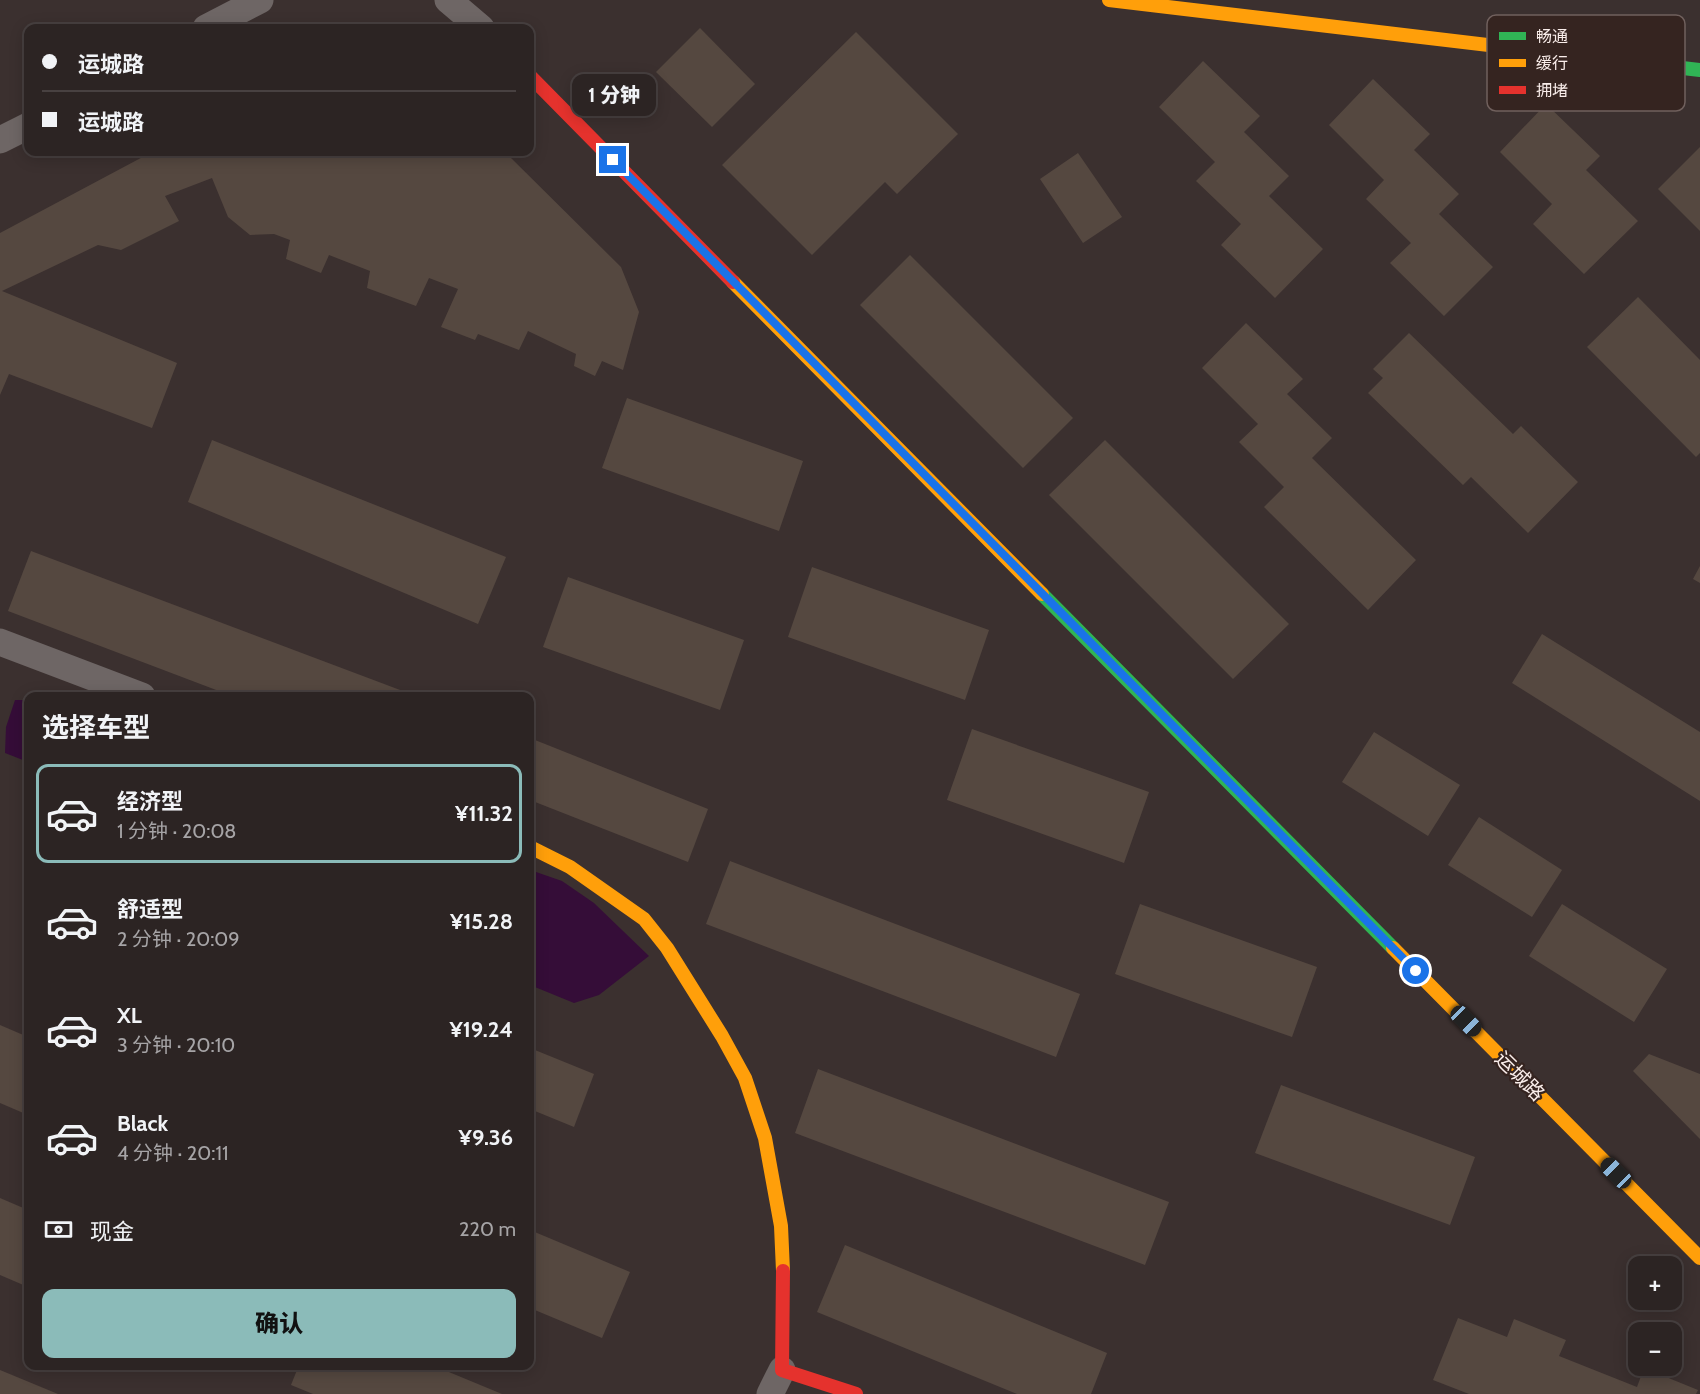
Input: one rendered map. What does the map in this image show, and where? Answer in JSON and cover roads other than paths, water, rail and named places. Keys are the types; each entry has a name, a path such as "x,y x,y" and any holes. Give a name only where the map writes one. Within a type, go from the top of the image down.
{"street":[{"path":"215,24 260,0"},
{"path":"448,0 476,24"},
{"path":"1109,0 1487,45"},
{"path":"1685,68 1700,70"},
{"name":"运城路","path":"534,80 1700,1258"},
{"path":"0,140 24,128"},
{"path":"0,642 131,692"},
{"path":"534,849 570,867 644,919 667,948 710,1016 745,1078 765,1138 781,1226 782,1370 770,1394"},
{"path":"782,1370 856,1394"}]}
